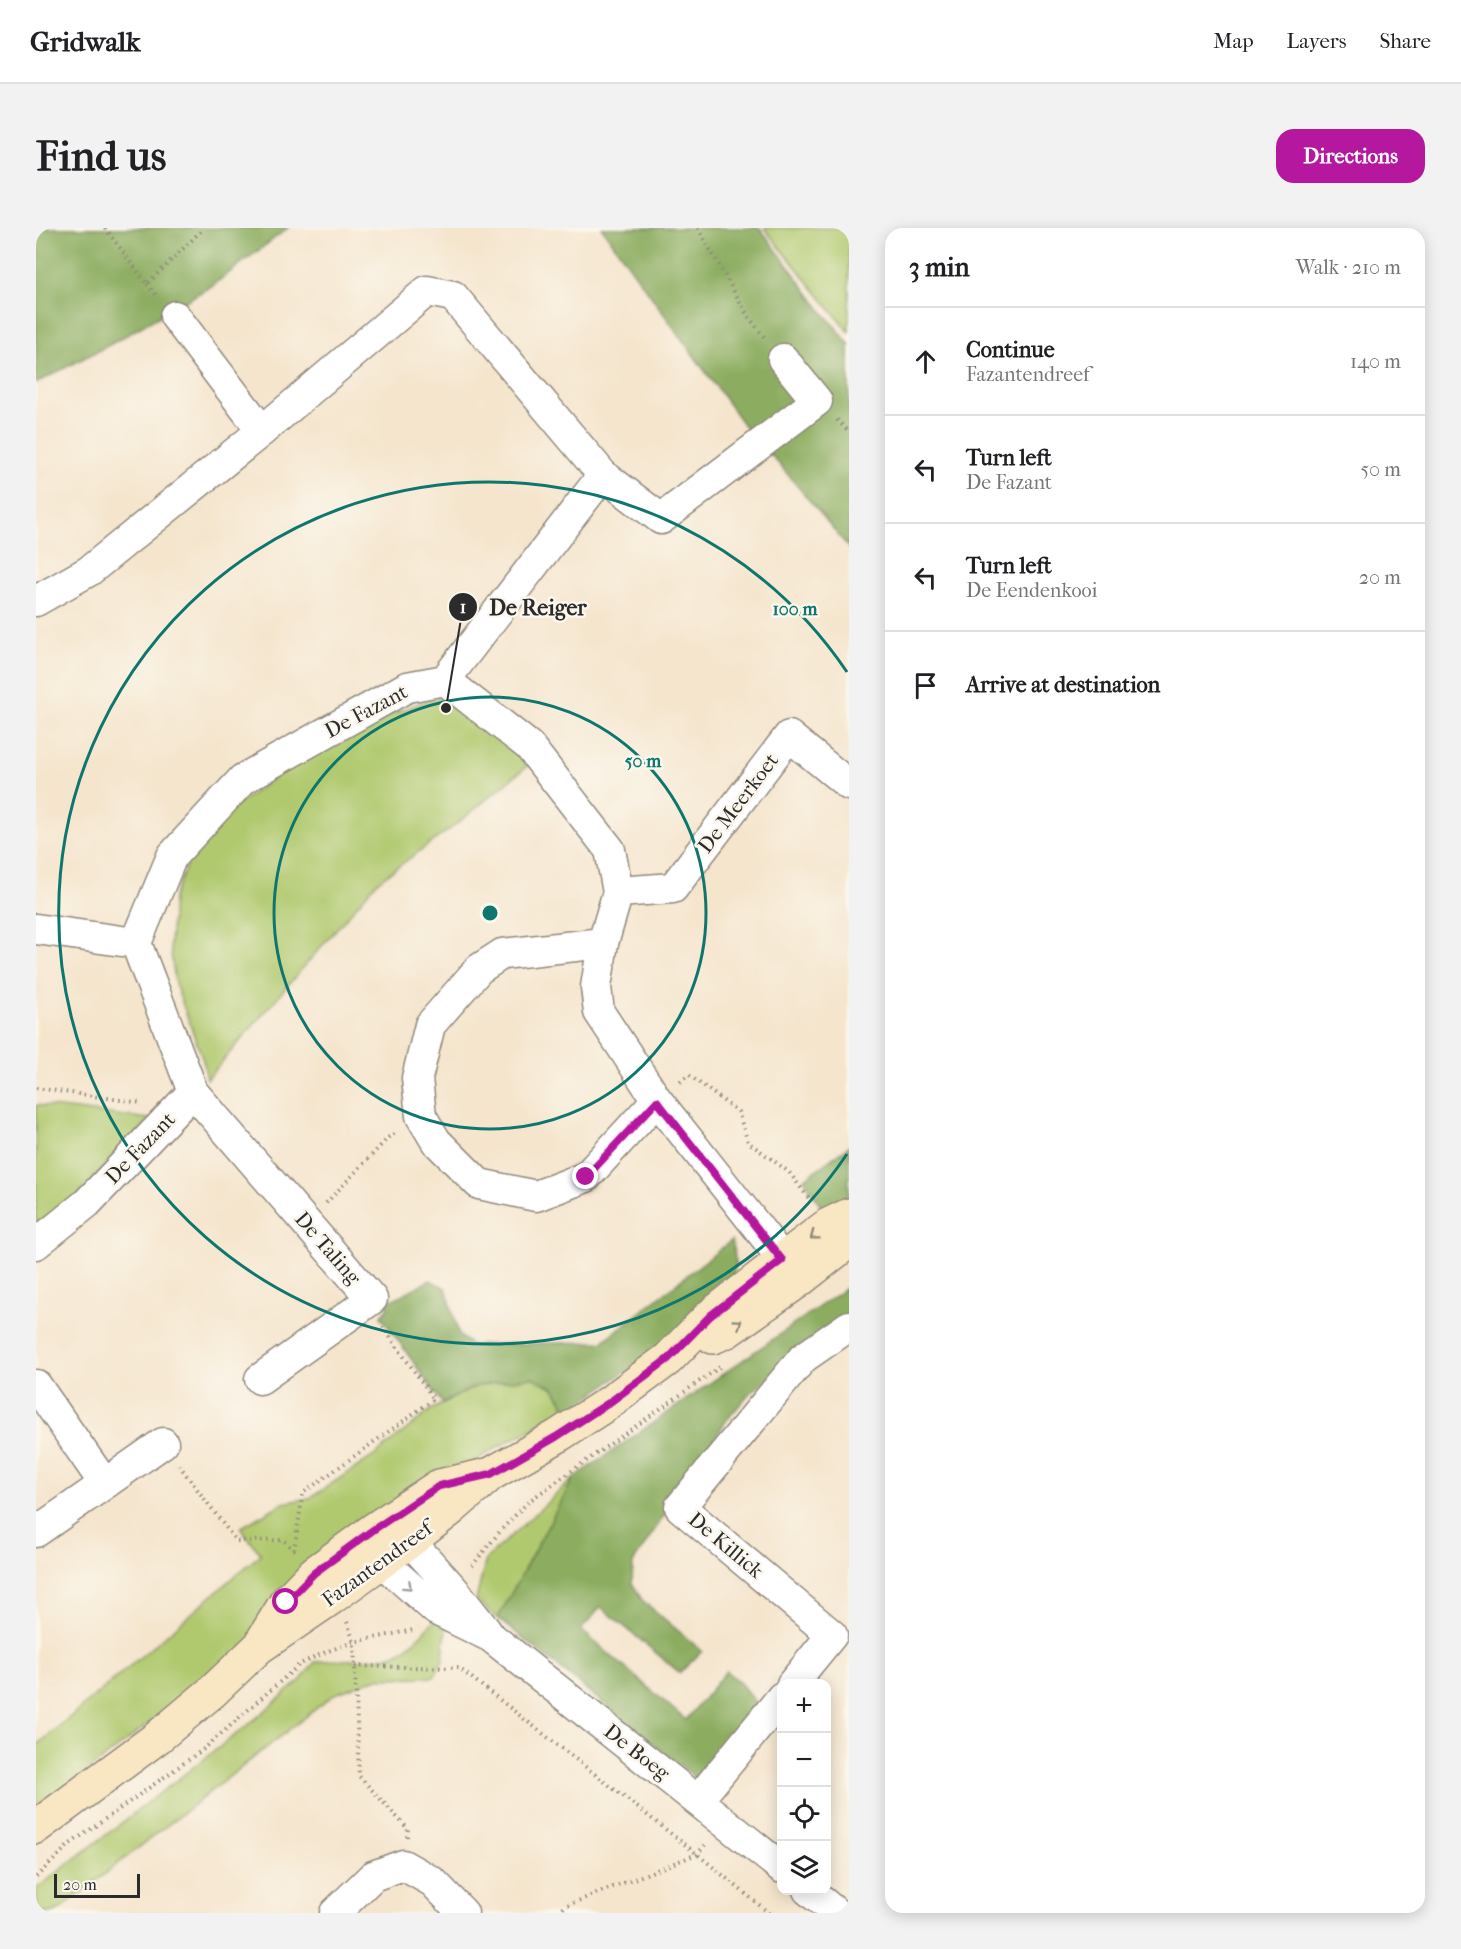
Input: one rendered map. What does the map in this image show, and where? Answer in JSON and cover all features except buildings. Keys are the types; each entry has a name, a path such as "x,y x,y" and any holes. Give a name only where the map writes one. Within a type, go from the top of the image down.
{"street":[{"path":"36,601 89,571 262,431 427,291 453,296 603,475 661,519 817,401 783,359"},
{"path":"175,316 262,431"},
{"path":"603,475 446,680 529,746 610,850 618,892 603,943 596,987 599,1012 657,1101 790,1271"},
{"name":"De Fazant","path":"136,943 172,856 243,778 406,687 446,680"},
{"name":"De Meerkoet","path":"618,892 674,888 789,735 849,785"},
{"path":"36,929 136,943 193,1092"},
{"path":"603,943 502,954 479,969 430,1025 417,1078 421,1116 436,1141 479,1184 536,1196 586,1177 657,1101"},
{"name":"De Fazant","path":"36,1244 87,1203 193,1092"},
{"name":"De Taling","path":"193,1092 372,1299 260,1379"},
{"name":"Fazantendreef","path":"36,1827 158,1737 213,1691 259,1647 410,1541 491,1474 556,1437 610,1402 668,1359 727,1330 790,1271 842,1227"},
{"name":"De Killick","path":"795,1679 831,1635 680,1507 803,1358 849,1326"},
{"path":"36,1385 104,1483"},
{"path":"36,1532 163,1443"},
{"name":"Fazantendreef","path":"259,1647 286,1602 314,1573 439,1486 491,1474"},
{"path":"373,1530 410,1541"},
{"path":"373,1530 381,1561"},
{"name":"De Boeg","path":"410,1541 454,1590 491,1637"},
{"name":"De Boeg","path":"381,1561 436,1610 491,1637 777,1864"},
{"path":"698,1800 777,1703"},
{"path":"335,1913 373,1876 403,1864 433,1882 463,1913"},
{"path":"814,1895 836,1913"}],"path":[{"path":"105,228 147,284 204,228"},
{"path":"698,228 748,316 783,359"},
{"path":"657,1101 689,1075 738,1112 748,1142 789,1172 842,1227"},
{"path":"36,1088 149,1104"},
{"path":"307,1223 389,1137 421,1116"},
{"path":"294,1551 303,1493 434,1399 366,1303"},
{"path":"355,1666 459,1668 769,1913"},
{"path":"559,1913 565,1906 697,1854 724,1821"}],"green space":[{"path":"36,228 288,228 213,285 111,344 36,383"},
{"path":"602,228 760,228 849,344 849,548 774,458 756,442"},
{"path":"764,228 849,228 849,332"},
{"path":"445,696 532,762 453,827 377,882 207,1079 203,1060 175,983 170,946 173,898 190,857 229,811 291,765 370,722"},
{"path":"36,1105 150,1119 36,1238"},
{"path":"849,1146 849,1201 827,1216 804,1179"},
{"path":"732,1240 736,1264 732,1278 685,1331 568,1411 554,1388 532,1377 477,1386 442,1403 381,1316 388,1308 388,1302 430,1280 446,1288 459,1335 471,1345 602,1342"},
{"path":"849,1286 849,1315 747,1396 726,1421 633,1563 632,1583 642,1600 702,1651 680,1673 601,1607 581,1630 686,1720 726,1671 741,1684 755,1702 750,1723 698,1780 498,1618 574,1478"},
{"path":"532,1377 554,1388 568,1411 507,1442 417,1495 228,1662 92,1768 36,1806 36,1746 261,1554 240,1528 283,1503 310,1498 374,1456 432,1409 477,1386"},
{"path":"574,1478 498,1618 476,1600 486,1559"},
{"path":"435,1620 446,1627 443,1661 434,1677 378,1678 335,1694 55,1913 36,1913 36,1889 248,1725 301,1680 315,1662 379,1658 400,1652"}],"place":[{"name":"De Reiger","path":"446,708"}],"route":[{"path":"286,1602 314,1573 439,1486 491,1474 556,1437 610,1402 668,1359 710,1316 782,1260 657,1101 586,1177"}]}
